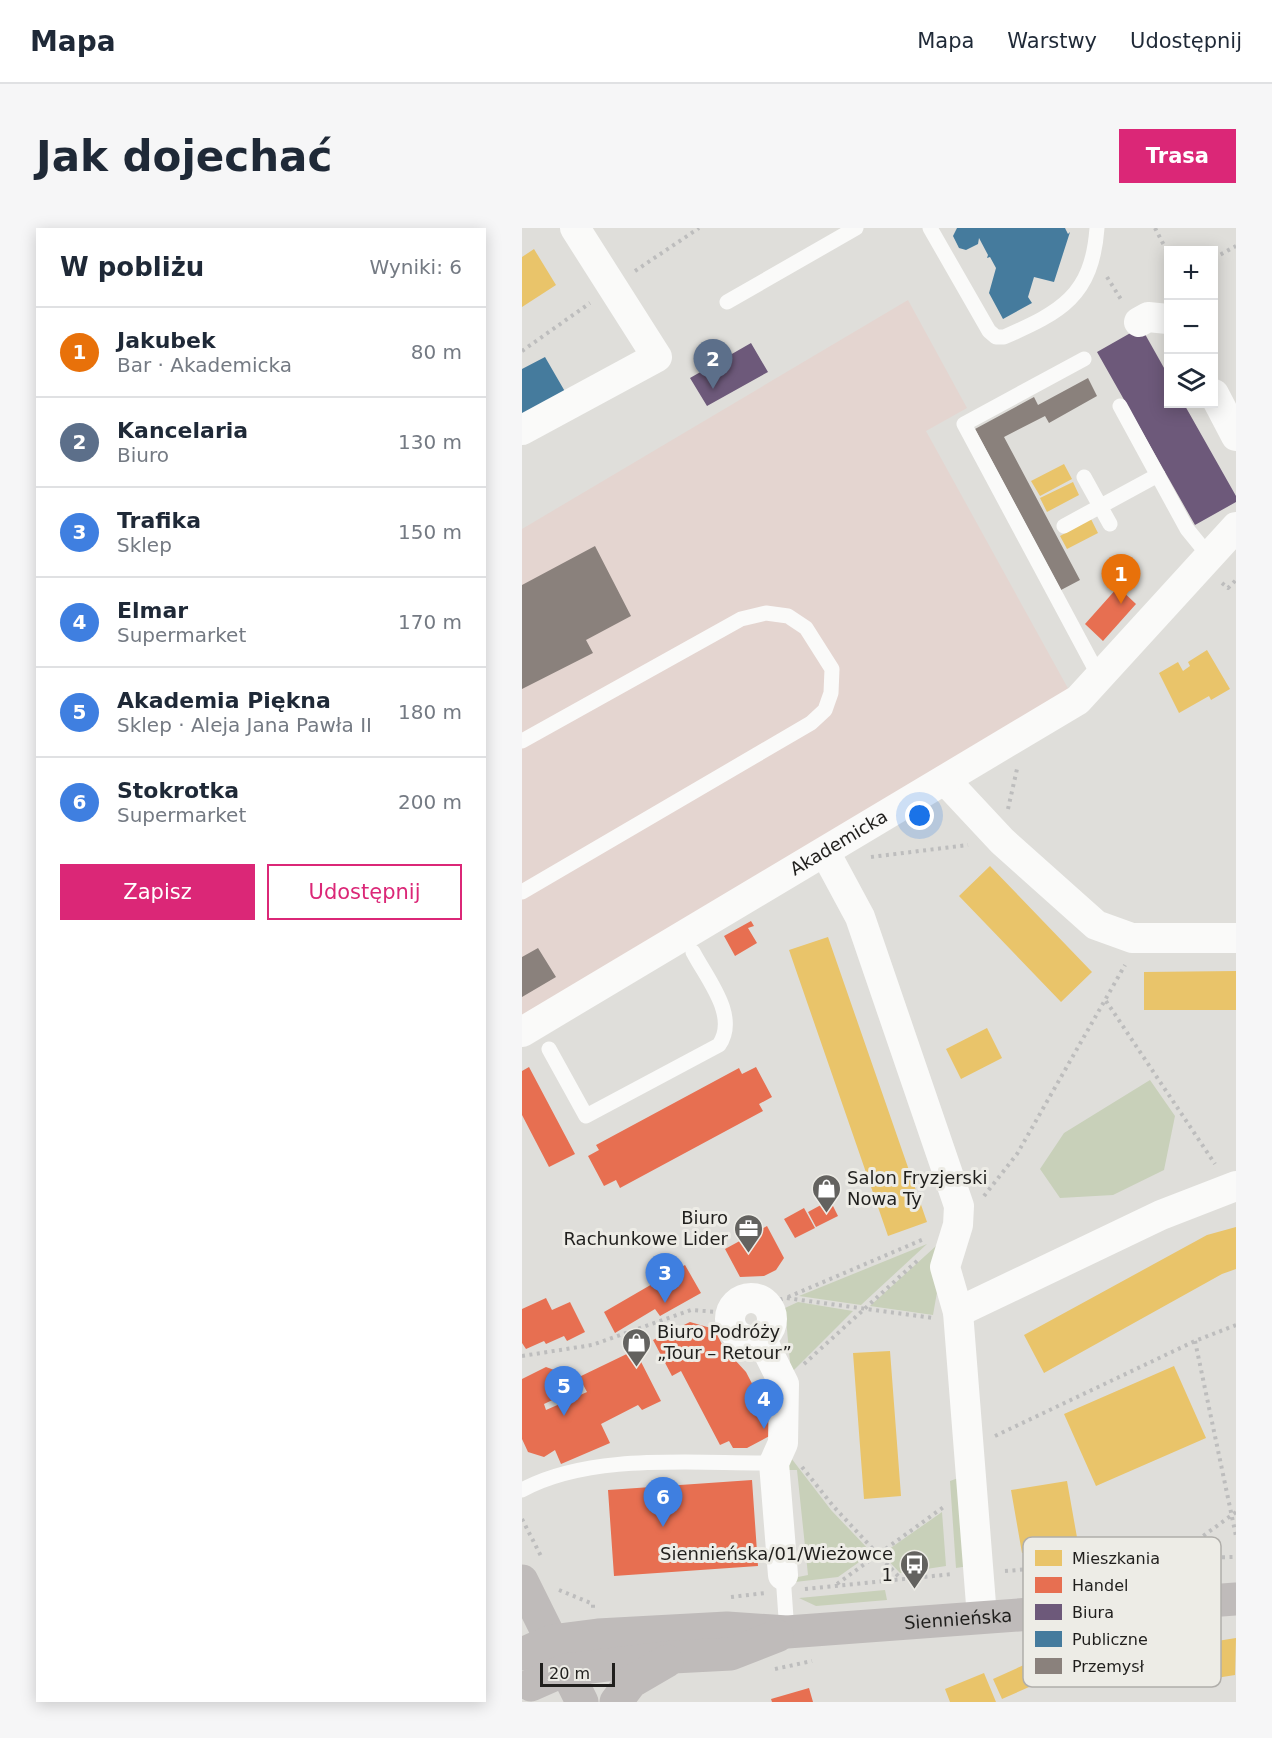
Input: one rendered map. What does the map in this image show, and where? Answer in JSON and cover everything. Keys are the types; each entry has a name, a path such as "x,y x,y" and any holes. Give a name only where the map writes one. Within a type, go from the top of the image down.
{"main road":[{"path":"533,1583 551,1641 582,1702"},
{"name":"Siennieńska","path":"1221,1600 1236,1599"},
{"name":"Siennieńska","path":"522,1654 551,1641 597,1615 787,1632 1023,1614"},
{"name":"Siennieńska","path":"531,1685 565,1670 674,1657 730,1654 787,1632"},
{"path":"616,1702 631,1682 674,1657"}],"street":[{"path":"522,430 657,357 575,228"},
{"path":"1133,316 1164,319"},
{"path":"1218,402 1236,436"},
{"name":"Akademicka","path":"522,1032 828,857 945,780 1068,706 1100,678 1236,527"},
{"path":"945,780 1002,841 1096,925 1132,938 1236,938"},
{"path":"828,857 863,928 959,1206 958,1225 945,1267 958,1312 982,1617"},
{"path":"958,1312 1161,1215 1233,1186"},
{"path":"750,1298 776,1300 771,1326 761,1338 745,1339 738,1335 730,1321 731,1313 742,1300 750,1298"},
{"path":"761,1338 784,1384 779,1453 784,1583"}],"lane":[{"path":"728,302 856,228"},
{"path":"930,228 989,331 996,337 1004,337 1058,311 1077,292 1094,256 1097,228"},
{"path":"1084,359 964,424 1100,678"},
{"path":"1120,406 1187,529 1209,556"},
{"path":"1064,526 1158,475"},
{"path":"1084,477 1110,524"},
{"path":"522,741 741,619 766,613 788,616 806,628 832,669 831,693 825,710 811,723 522,892"},
{"path":"549,1050 586,1116 719,1045 725,1033 727,1019 693,952"},
{"path":"522,1490 569,1470 610,1464 779,1453"},
{"path":"784,1583 787,1632"}],"path":[{"path":"522,351 699,228"},
{"path":"1155,228 1164,246"},
{"path":"1218,256 1236,246"},
{"path":"1094,256 1133,316"},
{"path":"828,857 1002,841 1018,762"},
{"path":"986,1194 1017,1154 1106,1001 1125,963 1132,938"},
{"path":"1106,1001 1233,1186"},
{"path":"776,1300 958,1225"},
{"path":"784,1384 924,1255"},
{"path":"776,1300 864,1308 936,1319 958,1312"},
{"path":"522,1356 592,1345 691,1310 731,1313"},
{"path":"970,1448 1195,1341 1236,1325"},
{"path":"1195,1341 1236,1536"},
{"path":"779,1453 834,1507 900,1578"},
{"path":"835,1585 946,1505"},
{"path":"1201,1537 1236,1512"},
{"path":"522,1519 533,1583 556,1588 597,1615"},
{"path":"723,1598 784,1583 835,1585 1023,1569"}],"shaded area":[{"path":"908,300 967,408 926,431 1070,692 522,1015 522,529"}],"green space":[{"path":"1150,1080 1175,1116 1164,1170 1113,1195 1060,1198 1040,1169 1064,1133"},
{"path":"947,1236 933,1315 870,1306"},
{"path":"927,1244 861,1305 799,1296"},
{"path":"798,1302 853,1311 791,1373 785,1308"},
{"path":"788,1454 831,1510 872,1553 838,1577 795,1582 798,1577 808,1575 797,1470 789,1470"},
{"path":"961,1477 969,1566 956,1568 950,1481"},
{"path":"942,1512 946,1566 900,1573 882,1554"},
{"path":"885,1590 887,1600 816,1606 799,1598"}],"building: Mieszkania":[{"path":"534,249 556,285 522,307 522,257"},
{"path":"1064,464 1072,479 1040,496 1031,481"},
{"path":"1073,482 1079,495 1047,512 1040,498"},
{"path":"1091,519 1098,533 1067,549 1060,536"},
{"path":"1207,650 1230,689 1211,700 1209,696 1179,713 1159,673 1178,662 1183,671 1190,666 1188,662"},
{"path":"990,866 1092,972 1061,1002 959,896"},
{"path":"828,937 927,1222 888,1236 789,950"},
{"path":"1236,971 1236,1010 1144,1010 1144,972"},
{"path":"987,1028 1002,1058 961,1079 946,1049"},
{"path":"1236,1227 1236,1269 1222,1274 1044,1373 1024,1335 1207,1235"},
{"path":"890,1351 901,1496 864,1499 853,1353"},
{"path":"1174,1366 1206,1438 1096,1486 1064,1414"},
{"path":"1067,1481 1077,1537 1023,1537 1022,1553 1011,1490"},
{"path":"1236,1638 1235,1675 1221,1677 1221,1640"},
{"path":"1023,1665 1023,1687 1029,1687 1002,1699 993,1679"},
{"path":"984,1673 996,1702 950,1702 945,1689"}],"building: Handel":[{"path":"1118,587 1136,604 1103,641 1085,624"},
{"path":"751,921 754,926 748,928 757,943 735,956 724,936"},
{"path":"529,1067 575,1154 549,1167 522,1115 522,1071"},
{"path":"756,1067 772,1097 759,1104 763,1111 620,1188 616,1180 604,1186 588,1156 599,1150 596,1145 739,1068 742,1074"},
{"path":"830,1200 838,1216 816,1227 808,1212"},
{"path":"804,1208 815,1228 795,1238 784,1219"},
{"path":"767,1226 784,1258 776,1270 764,1276 740,1277 725,1249"},
{"path":"685,1265 701,1293 660,1316 655,1309 615,1333 604,1312"},
{"path":"546,1298 552,1310 570,1302 585,1332 567,1341 564,1336 526,1349 522,1343 522,1309"},
{"path":"690,1322 714,1329 724,1348 746,1372 777,1432 747,1448 733,1448 729,1441 720,1445 681,1371 672,1376 653,1340"},
{"path":"635,1350 661,1401 642,1410 638,1405 601,1424 610,1443 561,1464 555,1450 544,1457 528,1452 522,1439 522,1379 546,1367 557,1371 565,1394 544,1404 546,1410 587,1392 579,1377"},
{"path":"752,1480 758,1566 614,1576 608,1490"},
{"path":"809,1688 813,1702 772,1702 771,1699"}],"building: Biura":[{"path":"1141,327 1164,368 1164,408 1186,408 1236,496 1236,502 1195,525 1097,352"},
{"path":"751,343 768,372 707,406 690,378"}],"building: Publiczne":[{"path":"957,228 1065,228 1068,234 1070,232 1054,282 1034,277 1028,297 1032,303 1003,319 989,293 996,268 990,257 987,258 988,255 979,238 978,244 966,250 959,248 953,236"},
{"path":"545,357 567,395 522,420 522,369"}],"building: Przemysł":[{"path":"1088,378 1097,396 1049,423 1045,416 1004,437 1080,580 1061,590 975,429 1034,397 1038,405"},
{"path":"595,546 631,616 586,640 593,653 522,689 522,585"},
{"path":"538,948 556,977 522,997 522,957"}],"place":[{"name":"Kancelaria","path":"713,389"},
{"name":"Jakubek","path":"1121,604"},
{"name":"Salon Fryzjerski Nowa Ty","path":"826,1214"},
{"name":"Biuro Rachunkowe Lider","path":"749,1254"},
{"name":"Trafika","path":"665,1303"},
{"name":"Biuro Podróży „Tour – Retour”","path":"636,1368"},
{"name":"Akademia Piękna","path":"564,1416"},
{"name":"Elmar","path":"764,1429"},
{"name":"Stokrotka","path":"663,1527"},
{"name":"Siennieńska/01/Wieżowce 1","path":"914,1590"}]}
